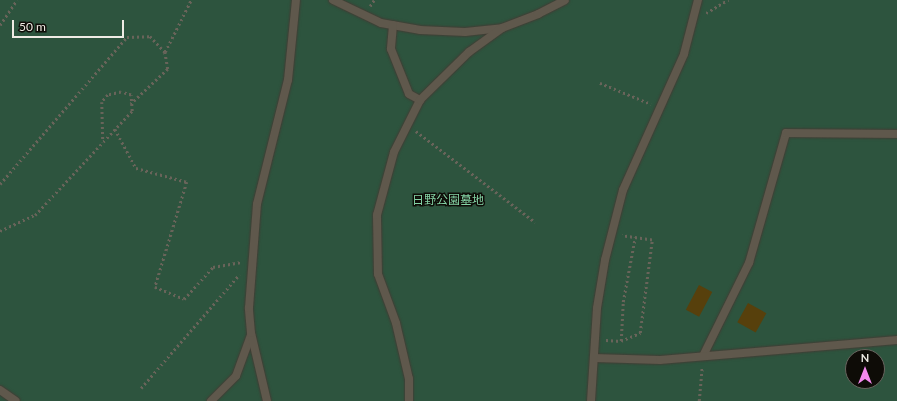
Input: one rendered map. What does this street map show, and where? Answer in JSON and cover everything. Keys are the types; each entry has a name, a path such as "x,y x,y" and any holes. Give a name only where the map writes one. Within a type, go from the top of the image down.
{"lane":[{"path":"267,401 252,333 249,308 257,204 288,80 296,0"},
{"path":"332,0 381,23 420,30 464,32 502,28"},
{"path":"409,401 409,379 396,323 378,274 377,216 394,152 420,100 469,52 502,28 538,14 565,0"},
{"path":"591,401 597,308 612,234 624,190 684,54 698,0"},
{"path":"393,25 391,49 409,94 420,100"},
{"path":"704,354 749,263 786,132 897,134"},
{"path":"211,401 236,376 252,333"},
{"path":"594,358 660,360 704,354 897,340"},
{"path":"0,390 16,401"}],"path":[{"path":"0,26 17,0"},
{"path":"164,52 191,0"},
{"path":"694,20 721,2 728,0"},
{"path":"0,184 127,37 150,36 164,52 168,70 131,104"},
{"path":"600,83 660,108"},
{"path":"0,232 35,216 132,111 131,95 121,92 108,95 102,102 103,142"},
{"path":"408,124 535,222"},
{"path":"115,129 136,168 187,182 155,287 184,299 213,267 253,260"},
{"path":"595,340 621,341 640,333 652,240 612,234"},
{"path":"621,341 623,302 635,237"},
{"path":"141,388 253,260"},
{"path":"699,401 704,354"}],"green space":[{"name":"日野公園墓地","path":"0,0 897,0 897,401 0,401"}],"building":[{"path":"699,285 712,292 699,317 686,310"},
{"path":"748,303 766,313 756,332 737,322"}]}
